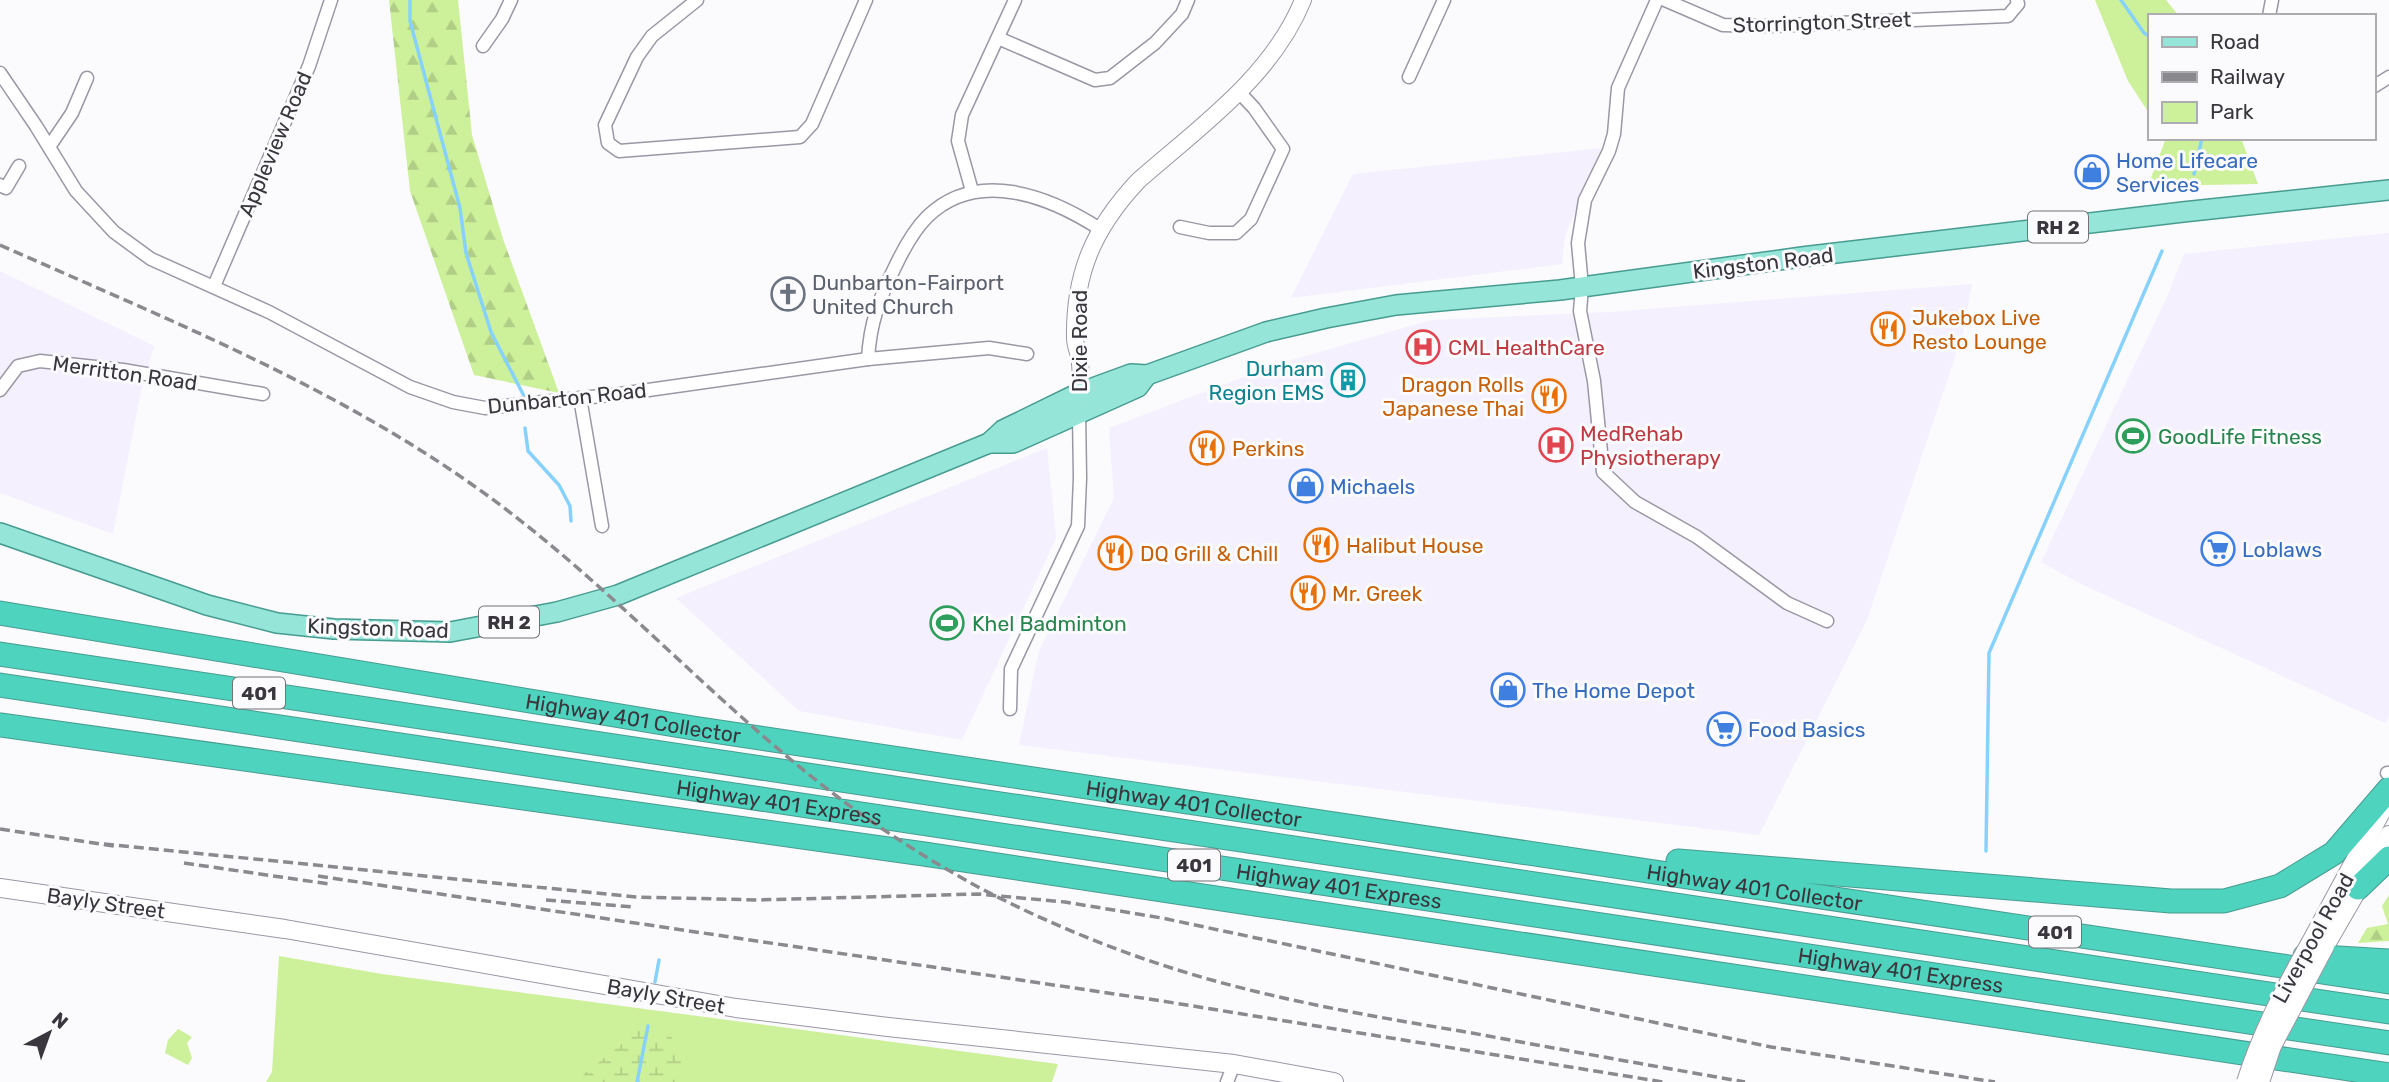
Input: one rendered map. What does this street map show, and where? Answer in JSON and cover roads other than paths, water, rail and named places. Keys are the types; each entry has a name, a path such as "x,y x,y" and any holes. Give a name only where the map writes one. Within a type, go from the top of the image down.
{"highway":[{"name":"Highway 401 Collector","path":"0,613 693,728 2389,982"},
{"name":"Highway 401 Express","path":"0,654 2389,1012"},
{"name":"Highway 401 Express","path":"0,685 2389,1043"},
{"name":"401","path":"0,725 924,855 2389,1075"},
{"path":"1554,855 1693,862 2171,901 2224,901 2280,886 2334,853 2388,778"},
{"path":"2358,888 2389,858"},
{"path":"2250,961 2301,956 2389,961"}],"main road":[{"name":"Kingston Road","path":"0,533 207,605 277,623 334,629 450,632 544,615 618,595 989,443 1003,430 1079,403 1131,374 1147,375 1266,332 1326,317 1396,305 1582,287 1815,255 2389,190"},
{"name":"Liverpool Road","path":"2260,1082 2272,1046 2318,944 2389,797"},
{"name":"Liverpool Road","path":"2246,1082 2263,1033 2318,944 2358,888 2389,835"},
{"name":"Bayly Street","path":"0,888 285,929 736,1008 901,1029 1234,1064 1334,1082"}],"street":[{"name":"Appleview Road","path":"214,286 309,66 331,0"},
{"path":"483,46 502,19 511,0"},
{"path":"696,0 652,36 637,57 605,125 608,143 619,151 800,137 812,124 866,0"},
{"path":"972,191 958,141 962,115 1015,0"},
{"path":"998,38 1096,80 1110,78 1169,29 1182,14 1188,0"},
{"name":"Dixie Road","path":"1010,709 1011,669 1078,526 1081,365 1075,340 1080,277 1100,229 1124,196 1239,92 1272,57 1303,0"},
{"path":"1409,77 1444,0"},
{"path":"1657,0 1618,88 1614,134 1609,151 1585,200 1578,243 1582,287 1580,311 1594,381 1603,472 1636,502 1698,537 1787,603 1827,621"},
{"name":"Storrington Street","path":"1665,0 1723,26 2008,16 2018,4 2017,0"},
{"name":"Dunbarton Road","path":"0,73 76,191 114,232 151,259 318,336 410,387 453,402 485,408 580,398 868,359 989,348 1027,354"},
{"path":"49,147 72,113 87,78"},
{"path":"1180,227 1209,233 1236,233 1251,219 1283,149 1239,92"},
{"path":"0,185 6,188 19,166"},
{"path":"868,359 875,308 910,239 927,217 947,203 972,191 1011,191 1037,198 1083,218 1100,229"},
{"name":"Merritton Road","path":"0,390 18,366 40,360 123,370 263,394"},
{"path":"580,398 602,526"},
{"path":"1227,1082 1234,1064"}],"waterway":[{"path":"410,0 410,21 460,208 466,253 491,332 524,396"},
{"path":"2121,0 2148,35"},
{"path":"2194,174 2202,140"},
{"path":"1986,851 1989,653 2162,251"},
{"path":"525,428 528,451 559,485 570,506 571,521"},
{"path":"655,982 659,960"},
{"path":"637,1082 648,1026"}],"railway":[{"path":"0,245 249,357 310,387 428,455 527,525 766,739 827,789 912,848 1013,905 1116,949 1186,973 1258,992 1364,1014 1745,1082"},
{"path":"0,829 114,846"},
{"path":"104,844 636,897 757,900 978,894 1065,902 1162,918 1771,1047 1995,1082"},
{"path":"184,863 329,884"},
{"path":"318,876 1162,1001 1663,1082"},
{"path":"546,900 633,907"}],"place":[{"name":"Home Lifecare Services","path":"2092,172"},
{"name":"Dunbarton-Fairport United Church","path":"788,294"},
{"name":"Jukebox Live Resto Lounge","path":"1888,329"},
{"name":"CML HealthCare","path":"1423,347"},
{"name":"Durham Region EMS","path":"1348,380"},
{"name":"Dragon Rolls Japanese Thai","path":"1549,396"},
{"name":"GoodLife Fitness","path":"2133,436"},
{"name":"MedRehab Physiotherapy","path":"1556,445"},
{"name":"Perkins","path":"1207,448"},
{"name":"Michaels","path":"1306,486"},
{"name":"Halibut House","path":"1321,545"},
{"name":"Loblaws","path":"2218,549"},
{"name":"DQ Grill & Chill","path":"1115,553"},
{"name":"Mr. Greek","path":"1308,593"},
{"name":"Khel Badminton","path":"947,623"},
{"name":"The Home Depot","path":"1508,690"},
{"name":"Food Basics","path":"1724,729"}]}
